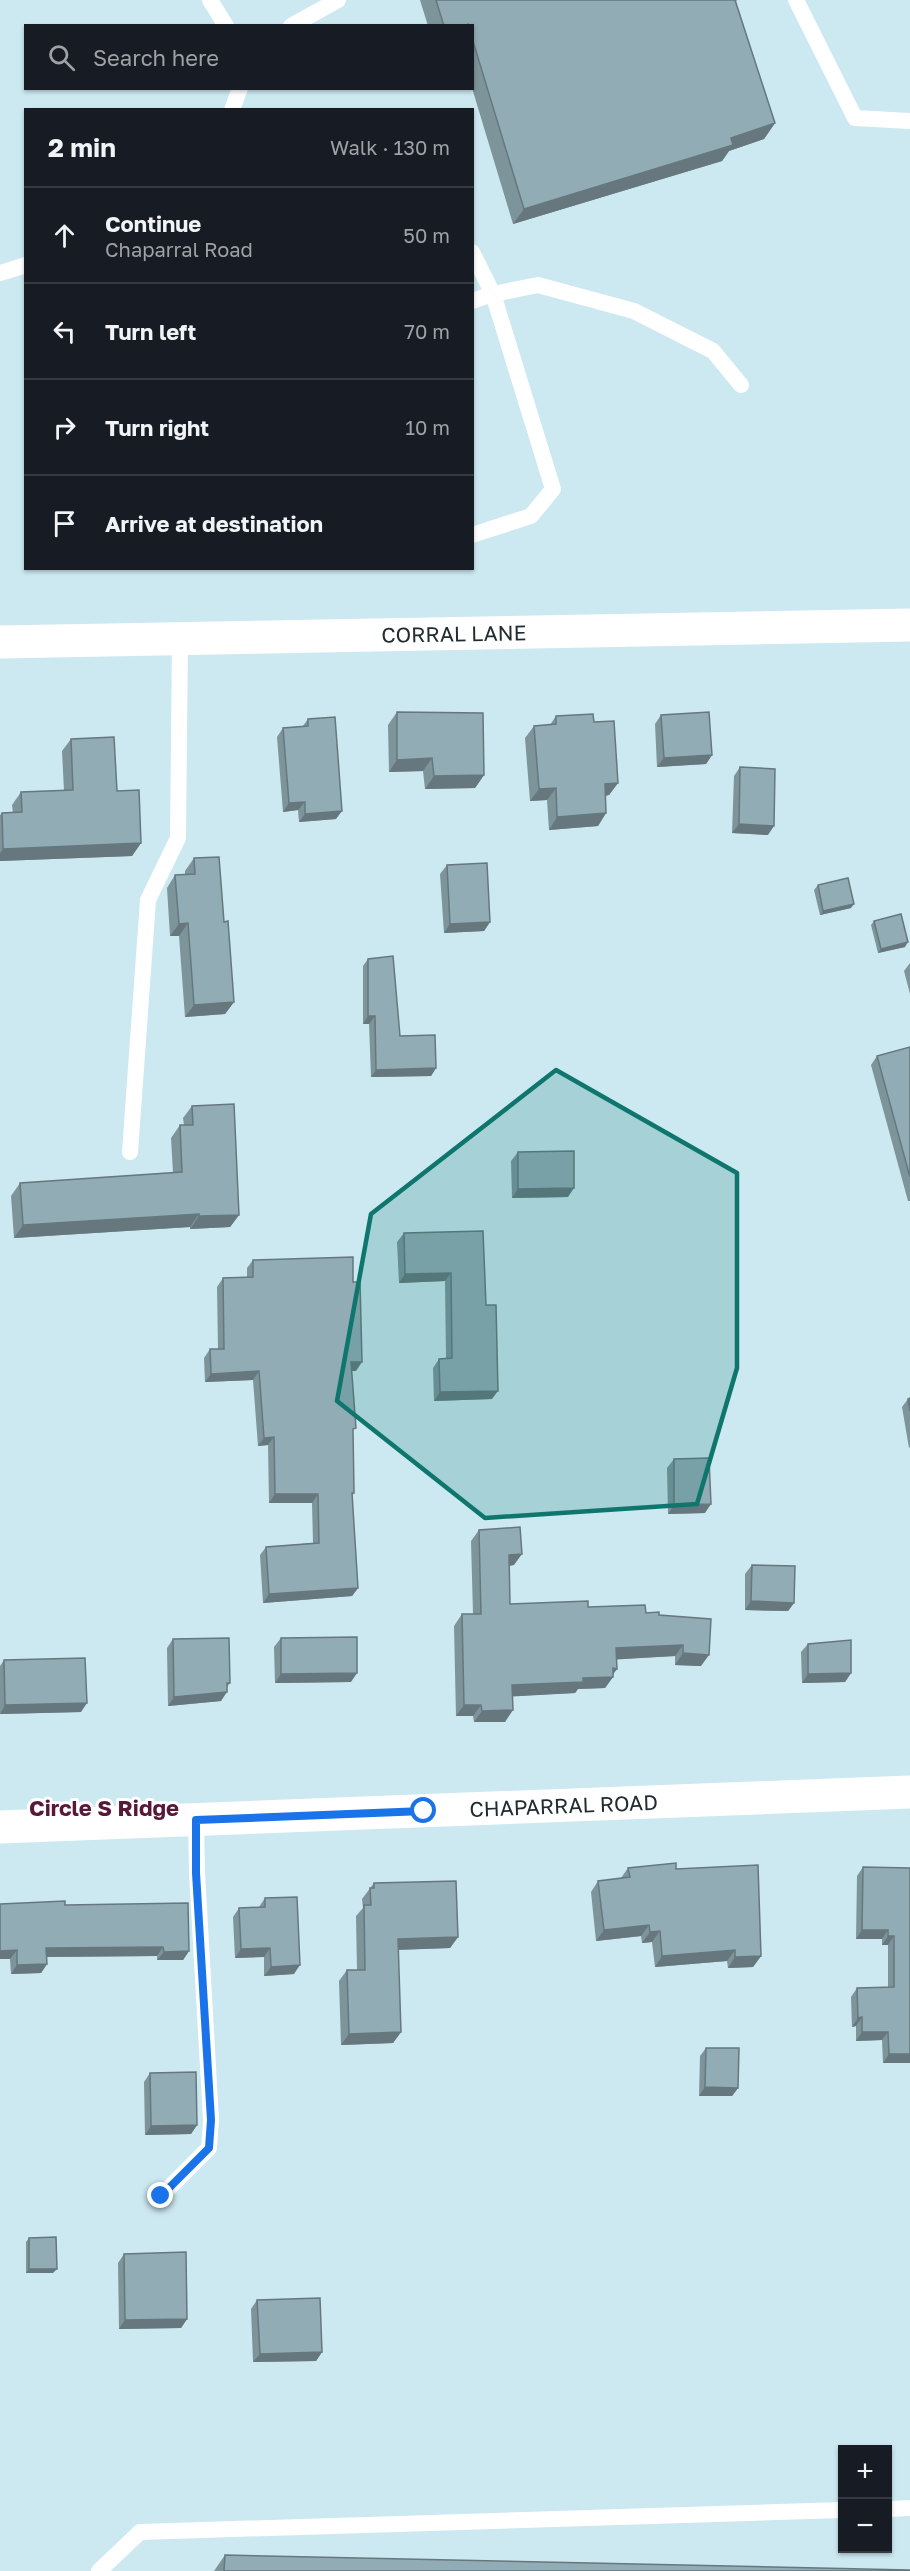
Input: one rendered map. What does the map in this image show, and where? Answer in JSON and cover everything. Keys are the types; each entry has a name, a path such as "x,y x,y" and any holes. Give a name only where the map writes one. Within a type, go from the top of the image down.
{"street":[{"name":"CORRAL LANE","path":"0,642 910,625"},
{"name":"CHAPARRAL ROAD","path":"0,1827 910,1792"}],"lane":[{"path":"210,0 225,24"},
{"path":"295,24 338,0"},
{"path":"796,0 855,118 910,121"},
{"path":"233,108 239,90"},
{"path":"474,256 493,294 553,489 531,516 474,534"},
{"path":"0,273 24,266"},
{"path":"474,300 538,285 634,311 713,351 741,385"},
{"path":"130,1152 148,900 178,838 180,639"},
{"path":"161,2196 209,2148 210,2139 211,2120 196,1873 196,1820"},
{"path":"892,2509 910,2508"},
{"path":"99,2571 140,2532 838,2510"}],"highlighted area":[{"path":"556,1070 737,1173 737,1368 697,1504 485,1518 337,1401 371,1214"}],"building":[{"path":"436,0 735,0 775,123 731,138 733,145 524,209 474,45 474,24 443,24"},
{"path":"397,712 483,713 484,775 434,776 432,758 397,760"},
{"path":"709,712 712,755 664,758 661,715"},
{"path":"593,714 594,722 614,721 618,783 605,784 606,813 557,817 556,788 539,789 534,726 556,724 556,716"},
{"path":"335,717 342,811 305,814 305,802 289,803 283,728 308,726 308,719"},
{"path":"114,737 117,791 139,790 141,843 3,849 2,813 22,812 21,792 73,790 71,739"},
{"path":"740,767 775,769 774,826 739,824"},
{"path":"219,857 224,922 228,921 234,1002 194,1005 188,923 179,924 175,875 195,874 194,858"},
{"path":"487,863 490,922 450,924 447,865"},
{"path":"848,878 854,904 823,911 818,885"},
{"path":"901,914 908,942 881,949 874,921"},
{"path":"393,956 400,1036 435,1035 436,1068 376,1070 375,1016 368,1016 368,959"},
{"path":"910,1047 910,1177 877,1056"},
{"path":"234,1104 239,1215 199,1216 199,1214 23,1225 20,1183 182,1172 180,1125 193,1125 192,1106"},
{"path":"574,1151 574,1188 518,1189 518,1152"},
{"path":"483,1231 486,1305 496,1305 498,1391 440,1392 439,1359 452,1358 451,1273 405,1274 404,1233"},
{"path":"353,1257 353,1282 360,1282 362,1362 351,1362 356,1428 353,1429 354,1493 352,1493 358,1588 269,1594 266,1547 319,1543 318,1494 275,1494 274,1437 264,1438 259,1371 211,1374 210,1349 224,1349 223,1278 253,1277 253,1260"},
{"path":"709,1458 711,1504 674,1505 674,1459"},
{"path":"520,1527 522,1554 509,1555 510,1604 588,1601 588,1607 645,1605 646,1613 659,1612 659,1615 711,1619 709,1655 683,1653 683,1645 616,1648 617,1669 613,1668 613,1677 583,1678 583,1682 512,1685 513,1710 482,1711 481,1705 464,1705 462,1614 481,1614 479,1530"},
{"path":"752,1565 795,1566 794,1603 751,1601"},
{"path":"357,1637 357,1673 281,1674 281,1638"},
{"path":"229,1638 230,1683 227,1683 227,1692 174,1697 173,1639"},
{"path":"851,1640 851,1673 808,1674 808,1644"},
{"path":"85,1658 87,1703 5,1705 4,1660"},
{"path":"676,1863 676,1869 758,1865 761,1956 735,1957 735,1950 662,1956 660,1931 650,1932 649,1925 604,1930 598,1881 630,1877 628,1868"},
{"path":"863,1867 910,1868 910,2054 889,2054 888,2032 862,2032 862,2017 858,2018 857,1988 894,1987 894,1936 888,1936 888,1930 862,1930"},
{"path":"456,1881 458,1937 398,1939 401,2032 349,2034 347,1970 365,1970 364,1905 371,1905 370,1888 374,1888 374,1883"},
{"path":"297,1897 300,1965 271,1967 270,1948 241,1949 239,1908 265,1907 265,1898"},
{"path":"65,1901 65,1905 188,1903 189,1951 164,1952 163,1947 46,1948 47,1964 17,1965 17,1950 0,1951 0,1904"},
{"path":"706,2048 739,2048 738,2088 705,2087"},
{"path":"196,2072 197,2125 151,2126 150,2073"},
{"path":"56,2237 57,2269 29,2269 29,2238"},
{"path":"186,2252 187,2319 125,2320 124,2254"},
{"path":"320,2298 322,2352 260,2354 257,2300"},
{"path":"225,2555 910,2570 910,2571 224,2571"}],"district":[{"name":"Circle S Ridge","path":"104,1807"}],"route":[{"path":"161,2196 209,2148 211,2120 196,1873 196,1820 424,1811"}]}
